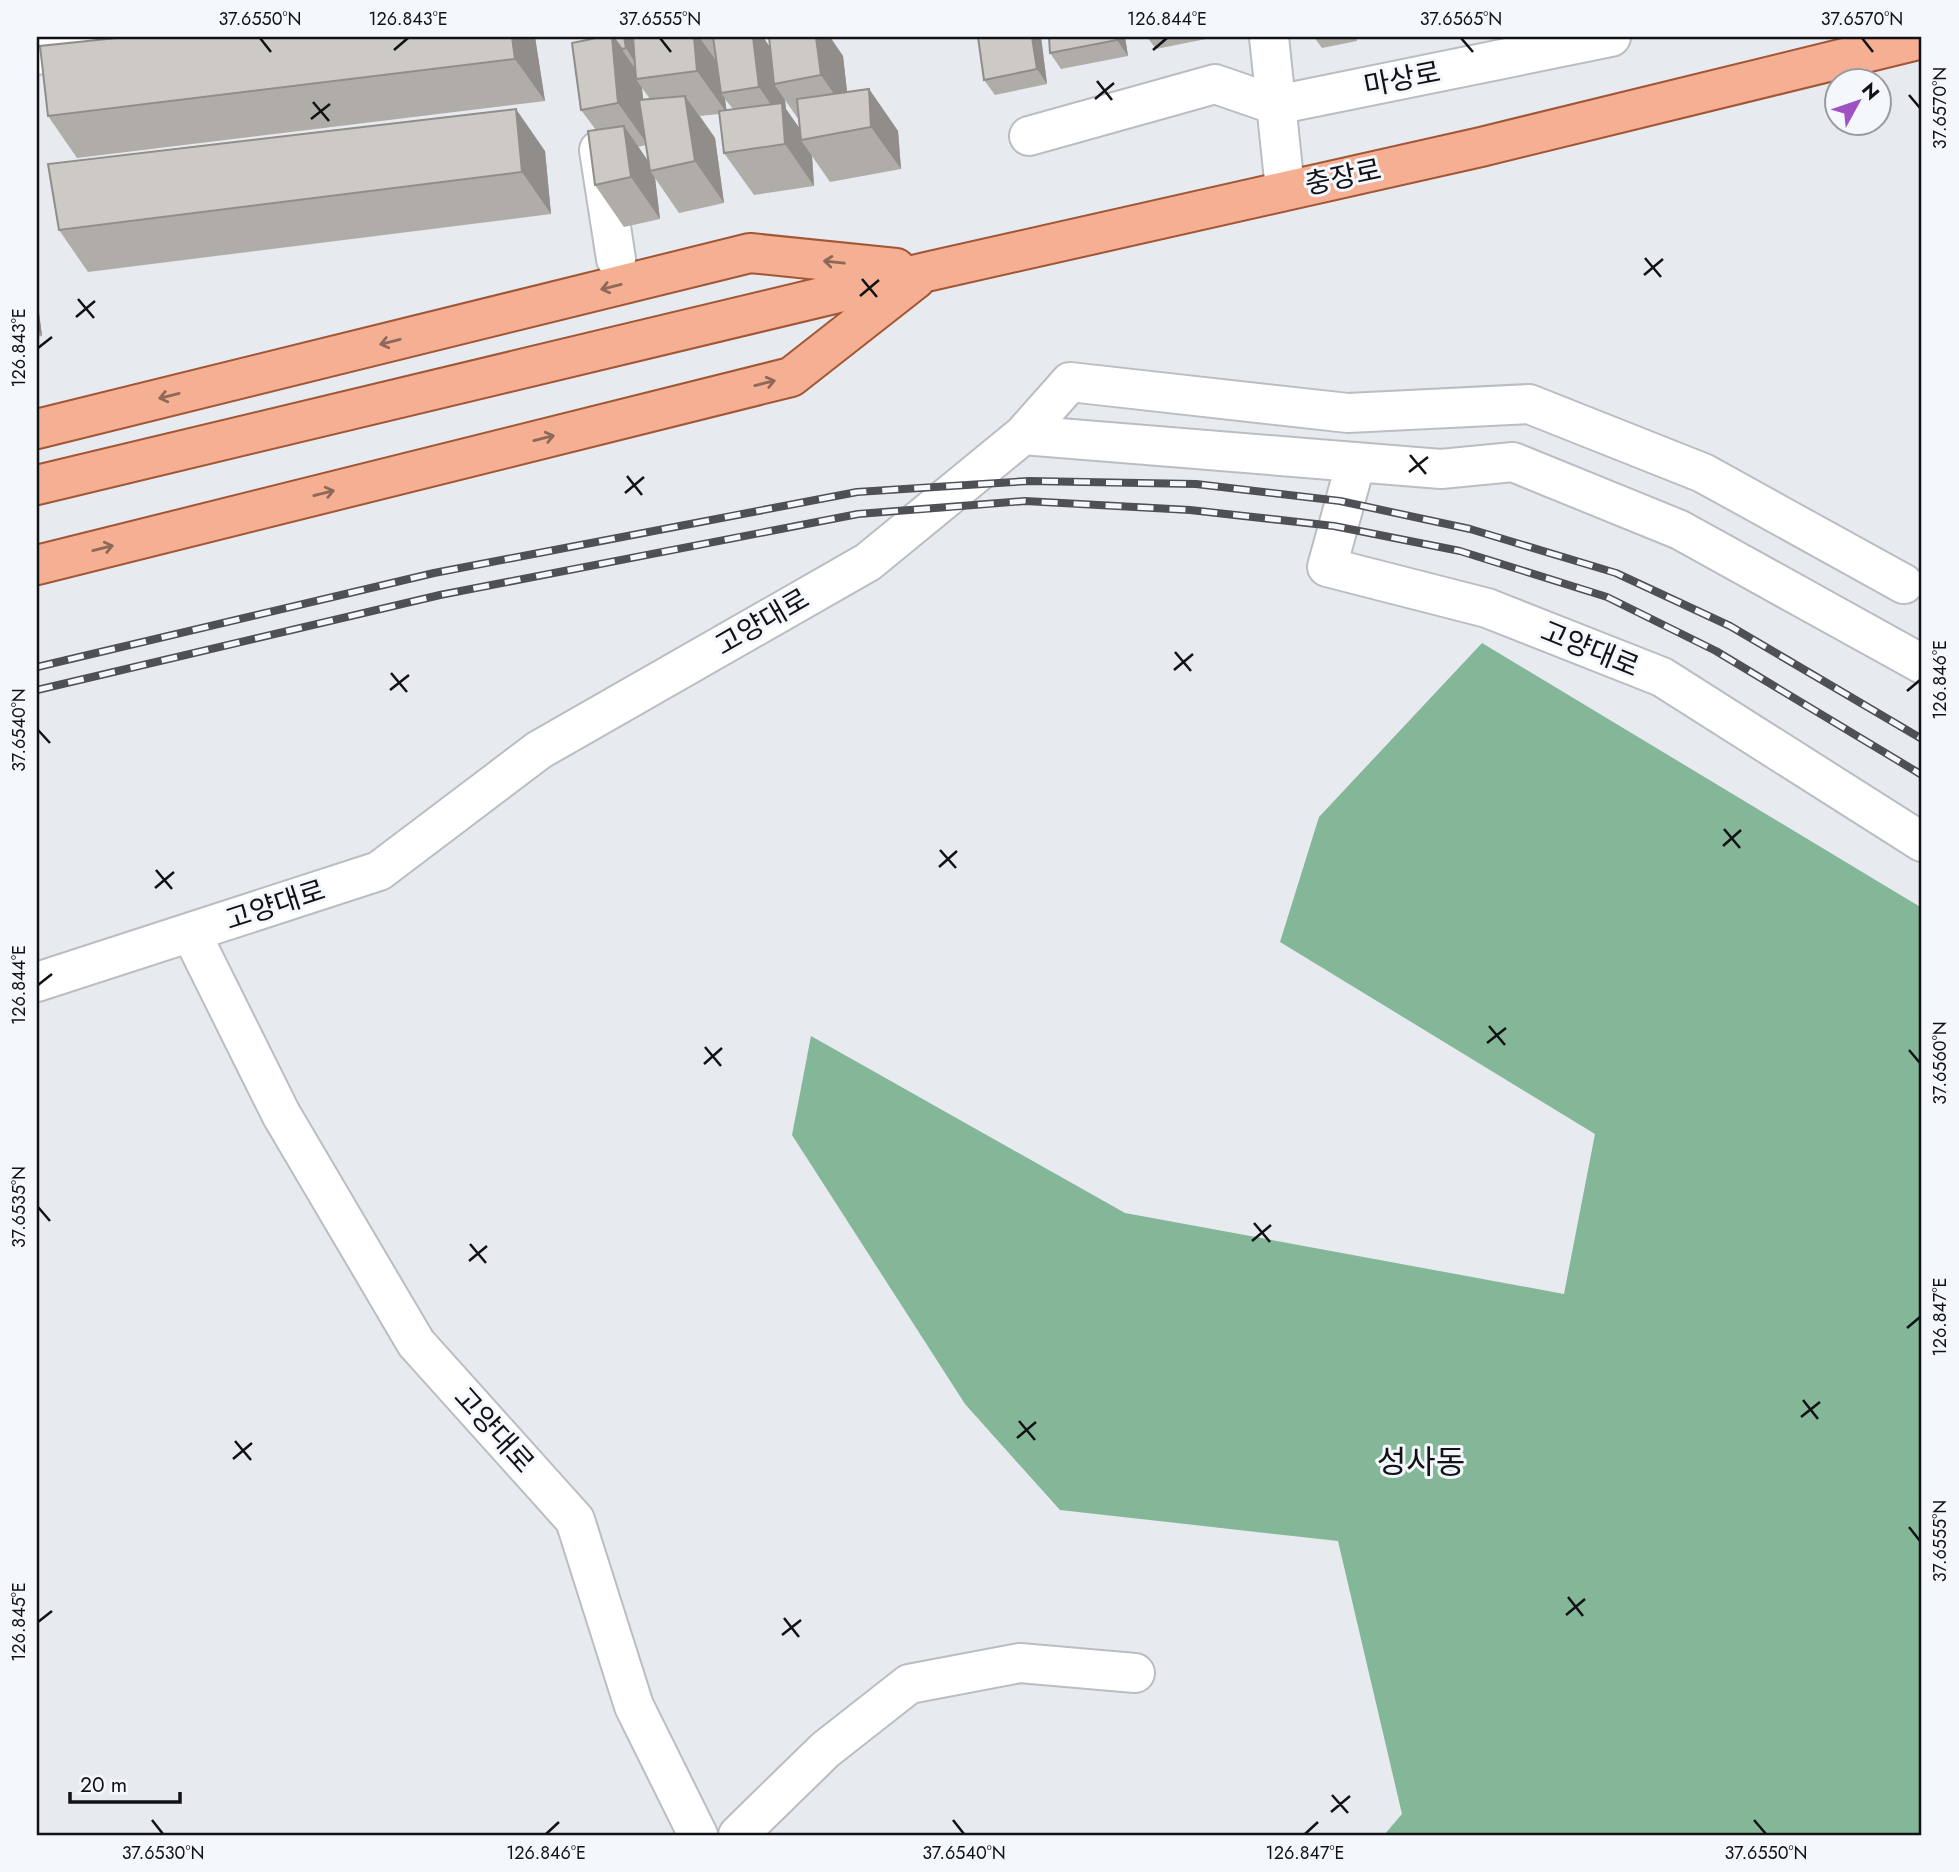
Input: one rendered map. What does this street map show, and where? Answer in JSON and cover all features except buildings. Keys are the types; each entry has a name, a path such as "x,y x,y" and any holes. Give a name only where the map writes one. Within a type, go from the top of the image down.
{"main road":[{"name":"충장로","path":"37,485 926,272 1481,146 1922,39"},
{"path":"37,429 750,253 926,272"},
{"path":"37,565 791,377 926,272"}],"street":[{"path":"37,55 186,37"},
{"path":"1269,37 1285,189"},
{"name":"마상로","path":"1276,105 1611,37"},
{"path":"1029,136 1215,84 1276,105"},
{"path":"594,115 616,259"},
{"name":"고양대로","path":"37,982 379,871 539,750 868,562 1023,435 1070,382 1348,413 1529,404 1703,473 1913,579"},
{"path":"1023,435 1441,469 1513,463 1680,530 1922,664"},
{"name":"고양대로","path":"1356,462 1328,568 1487,608 1662,677 1922,842"},
{"path":"1856,626 1913,579"},
{"name":"고양대로","path":"191,933 281,1114 416,1343 575,1520 634,1706 698,1835"},
{"path":"737,1835 825,1750 909,1684 1020,1663 1135,1673"}],"green space":[{"path":"1482,643 1922,908 1922,1835 1384,1835 1402,1814 1338,1541 1060,1510 965,1404 792,1135 811,1036 1125,1213 1564,1294 1595,1134 1280,942 1319,817"}],"railway":[{"path":"37,667 434,573 857,492 1029,481 1196,484 1340,501 1470,529 1616,573 1730,626 1922,739"},
{"path":"37,690 440,595 858,514 1025,501 1190,510 1334,526 1460,551 1607,597 1716,651 1922,775"}],"district":[{"name":"성사동","path":"1421,1462"}]}
